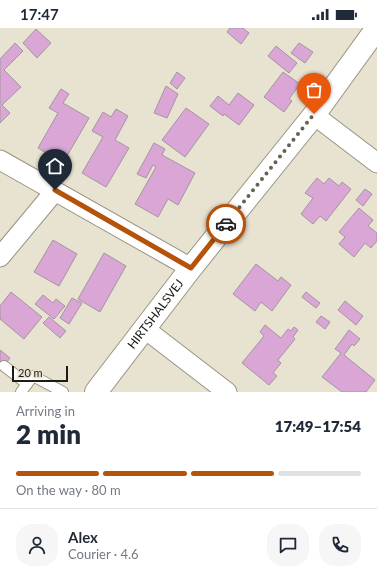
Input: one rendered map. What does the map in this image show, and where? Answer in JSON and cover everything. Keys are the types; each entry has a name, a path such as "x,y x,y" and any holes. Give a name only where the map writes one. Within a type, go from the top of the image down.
{"street":[{"name":"HIRTSHALSVEJ","path":"96,392 191,268 314,114 377,28"},
{"path":"314,114 377,163"},
{"path":"0,160 191,268"},
{"path":"0,257 55,190"},
{"path":"145,329 220,390"}],"lane":[{"path":"4,366 24,388 34,376 63,392"}],"building":[{"path":"230,28 243,28 249,33 241,44 227,32"},
{"path":"36,29 51,43 37,58 23,43"},
{"path":"15,43 23,51 4,70 21,87 2,105 10,113 0,123 0,59"},
{"path":"299,43 313,52 305,63 291,53"},
{"path":"276,46 297,63 289,73 268,56"},
{"path":"177,72 185,78 177,89 170,83"},
{"path":"283,72 300,84 289,99 292,101 284,112 264,97"},
{"path":"166,86 178,94 167,118 154,113"},
{"path":"61,89 69,94 63,103 89,118 63,163 38,148 58,113 49,108"},
{"path":"238,93 254,105 239,125 224,114 223,116 210,106 218,96 229,105"},
{"path":"186,108 209,124 185,157 162,140"},
{"path":"116,109 128,116 115,140 129,148 106,187 82,173 103,137 92,131 103,112 111,117"},
{"path":"154,143 165,149 162,155 195,173 178,205 168,199 158,217 135,204 156,167 153,165 146,178 137,174"},
{"path":"317,178 324,184 329,178 339,186 342,182 351,189 326,221 320,216 313,224 301,214 313,198 305,193"},
{"path":"365,189 372,194 363,206 356,200"},
{"path":"359,208 373,220 368,226 377,233 377,241 371,248 365,243 354,257 339,244 345,237 339,232"},
{"path":"53,240 77,254 59,286 34,272"},
{"path":"104,253 126,266 100,312 78,299"},
{"path":"256,264 278,281 281,277 291,285 272,311 261,302 255,311 233,294"},
{"path":"11,292 42,317 24,339 0,319 0,306"},
{"path":"306,292 320,303 316,308 302,297"},
{"path":"43,295 53,303 56,299 65,306 54,319 35,304"},
{"path":"72,298 82,303 69,324 60,318"},
{"path":"345,301 363,316 356,325 338,310"},
{"path":"321,316 330,322 325,329 316,322"},
{"path":"49,317 66,331 60,338 43,323"},
{"path":"265,325 281,338 288,329 291,331 294,327 298,330 293,337 295,339 278,360 281,363 273,373 277,376 269,385 242,363 264,336 260,332"},
{"path":"349,330 360,339 354,346 352,344 344,355 375,380 366,392 342,392 322,377 341,353 335,349"},
{"path":"0,350 10,358 0,371"}],"way so far":[{"path":"226,224 314,114"}],"route":[{"path":"55,190 191,268 226,224"}]}
